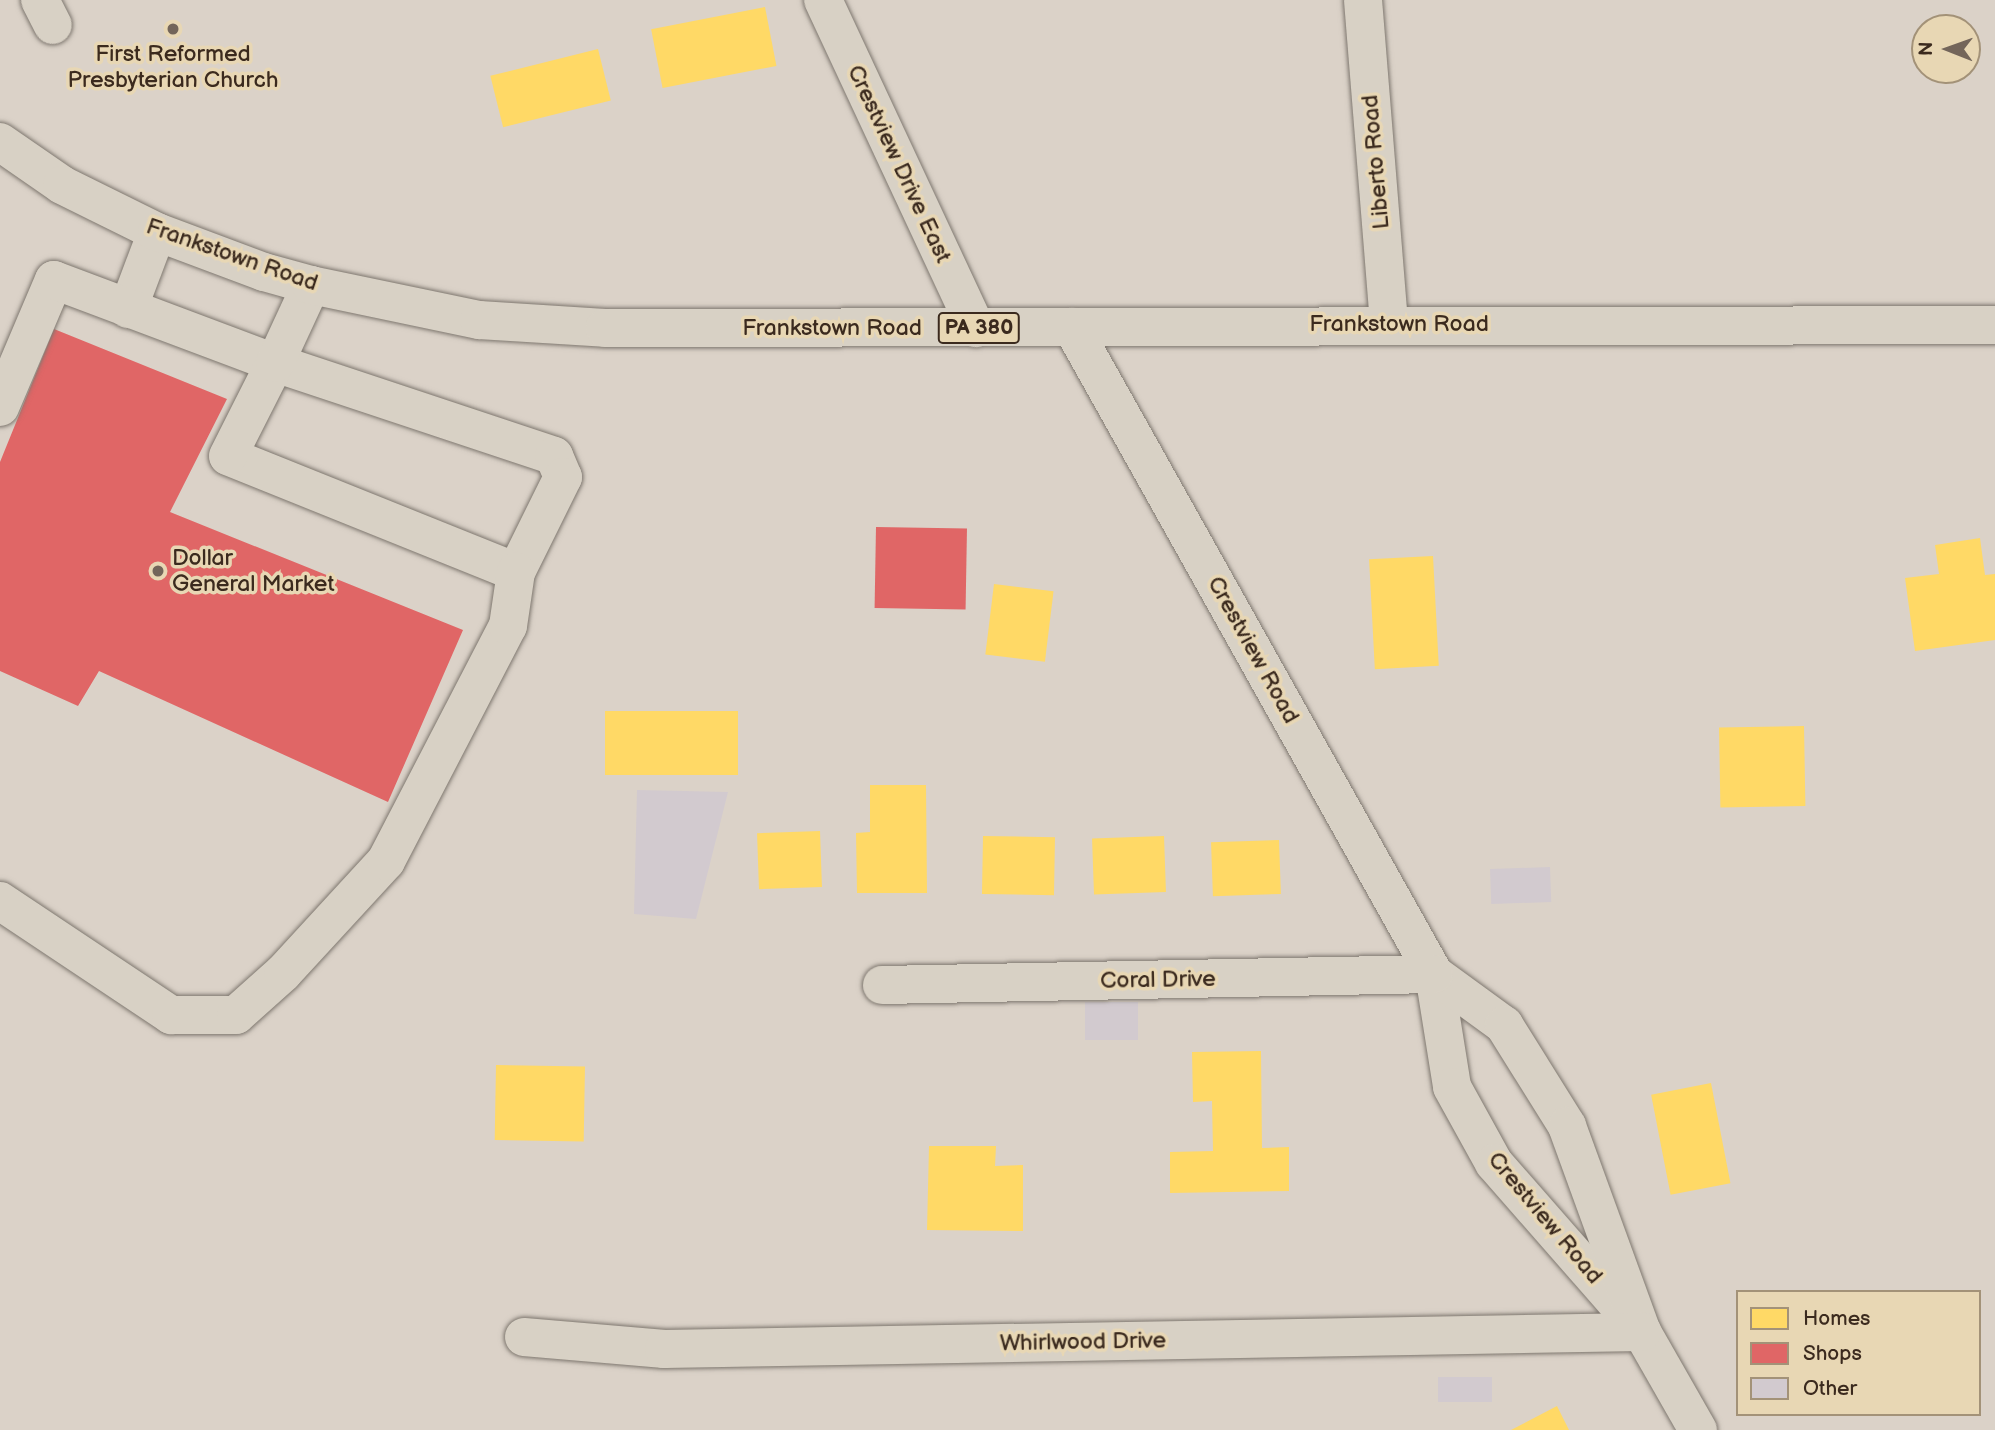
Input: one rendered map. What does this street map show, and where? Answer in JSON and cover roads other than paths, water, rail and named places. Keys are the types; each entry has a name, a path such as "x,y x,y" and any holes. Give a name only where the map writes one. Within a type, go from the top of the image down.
{"street":[{"name":"Crestview Drive East","path":"823,0 976,328"},
{"name":"Liberto Road","path":"1363,0 1389,324"},
{"name":"Frankstown Road","path":"0,142 62,185 157,232 264,272 311,285 479,320 605,328 1389,324 1995,325"},
{"path":"128,309 157,232"},
{"path":"0,407 54,280 275,363 554,456 563,477 516,572 508,626 386,861 283,973 236,1015 171,1014 0,901"},
{"path":"311,285 228,456 516,572"},
{"name":"Crestview Road","path":"1072,327 1434,974 1452,1087 1494,1163 1642,1332"},
{"name":"Crestview Road","path":"1434,974 1504,1025 1567,1126 1642,1332 1698,1430"},
{"name":"Coral Drive","path":"882,985 1434,974"},
{"name":"Whirlwood Drive","path":"524,1336 664,1349 1642,1332"}],"place":[{"name":"First Reformed Presbyterian Church","path":"173,29"},
{"name":"Dollar General Market","path":"158,571"}]}
